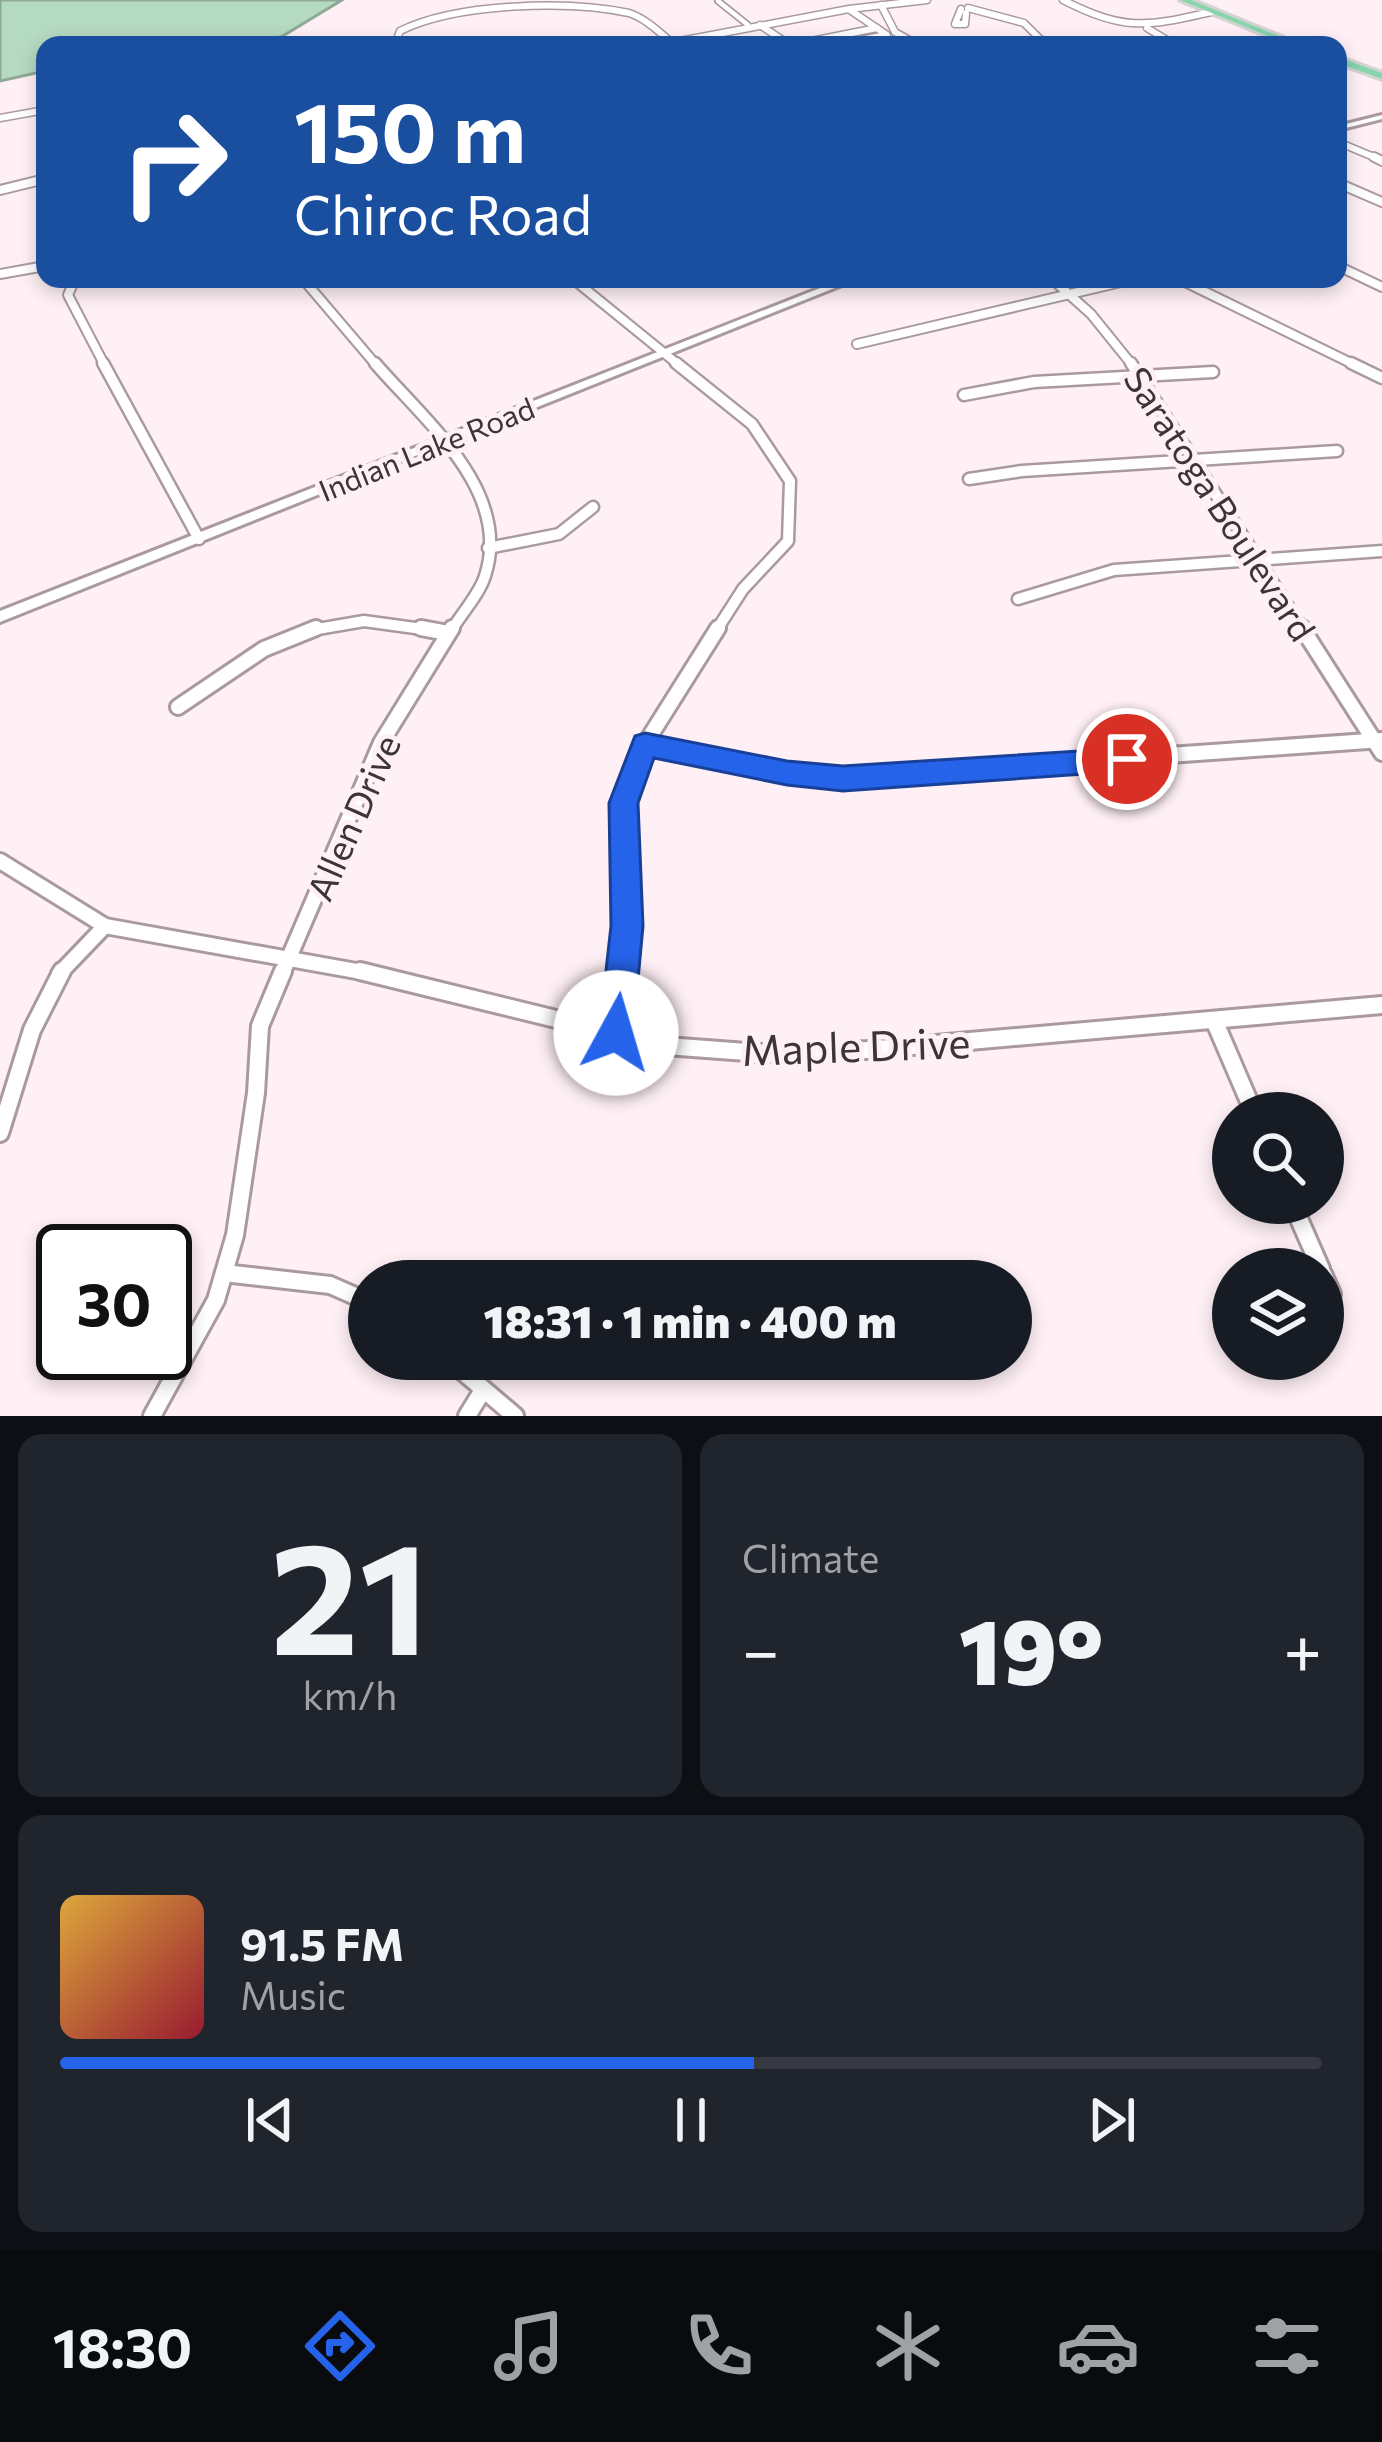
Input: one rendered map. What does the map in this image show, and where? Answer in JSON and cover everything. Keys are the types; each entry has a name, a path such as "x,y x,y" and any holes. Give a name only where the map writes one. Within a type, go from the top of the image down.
{"main road":[{"path":"1184,0 1274,36"},
{"path":"1347,63 1382,76"}],"street":[{"path":"710,36 850,9 928,0"},
{"path":"1063,0 1120,28 1146,28 1211,12"},
{"path":"718,1 748,26"},
{"path":"398,36 422,21 550,2 629,13 662,36"},
{"path":"881,5 895,32 902,36"},
{"path":"963,7 1002,14 1036,36"},
{"path":"850,9 887,35"},
{"path":"760,25 776,36"},
{"path":"836,36 877,28"},
{"path":"1146,28 1160,36"},
{"path":"882,36 887,35"},
{"path":"0,118 36,112"},
{"path":"1347,126 1382,117"},
{"path":"1347,146 1382,161"},
{"path":"0,190 36,181"},
{"path":"1347,187 1382,202"},
{"path":"0,274 36,268"},
{"path":"1347,270 1382,287"},
{"path":"71,288 68,296 72,306 199,539"},
{"path":"311,288 476,481 488,548 562,536 578,527 593,507"},
{"path":"584,288 752,424 790,482 788,541 742,589 645,744 624,803 627,926 616,1033"},
{"name":"Indian Lake Road","path":"0,617 829,288"},
{"name":"Saratoga Boulevard","path":"1063,288 1112,336 1380,745"},
{"path":"857,344 1099,288"},
{"path":"1197,288 1382,378"},
{"path":"964,395 1034,382 1213,372"},
{"path":"969,479 1022,471 1337,451"},
{"name":"Allen Drive","path":"152,1416 216,1300 235,1235 253,1117 260,1026 381,743 485,576 488,548"},
{"path":"1018,599 1114,570 1382,551"},
{"path":"178,707 244,656 331,626 364,621 448,633"},
{"path":"645,744 787,773 843,778 1380,745"},
{"name":"Maple Drive","path":"0,860 105,926 364,972 666,1046 760,1053 867,1050 1382,1005"},
{"path":"0,1133 32,1030 58,975 105,926"},
{"path":"1214,1020 1245,1092"},
{"path":"224,1273 330,1285 348,1293"},
{"path":"472,1380 515,1416"},
{"path":"467,1416 483,1390"}],"shaded area":[{"path":"0,0 342,0 283,36 36,36 36,73 0,81"}],"route":[{"path":"616,1033 627,926 624,803 645,744 787,773 843,778 1127,759"}]}
